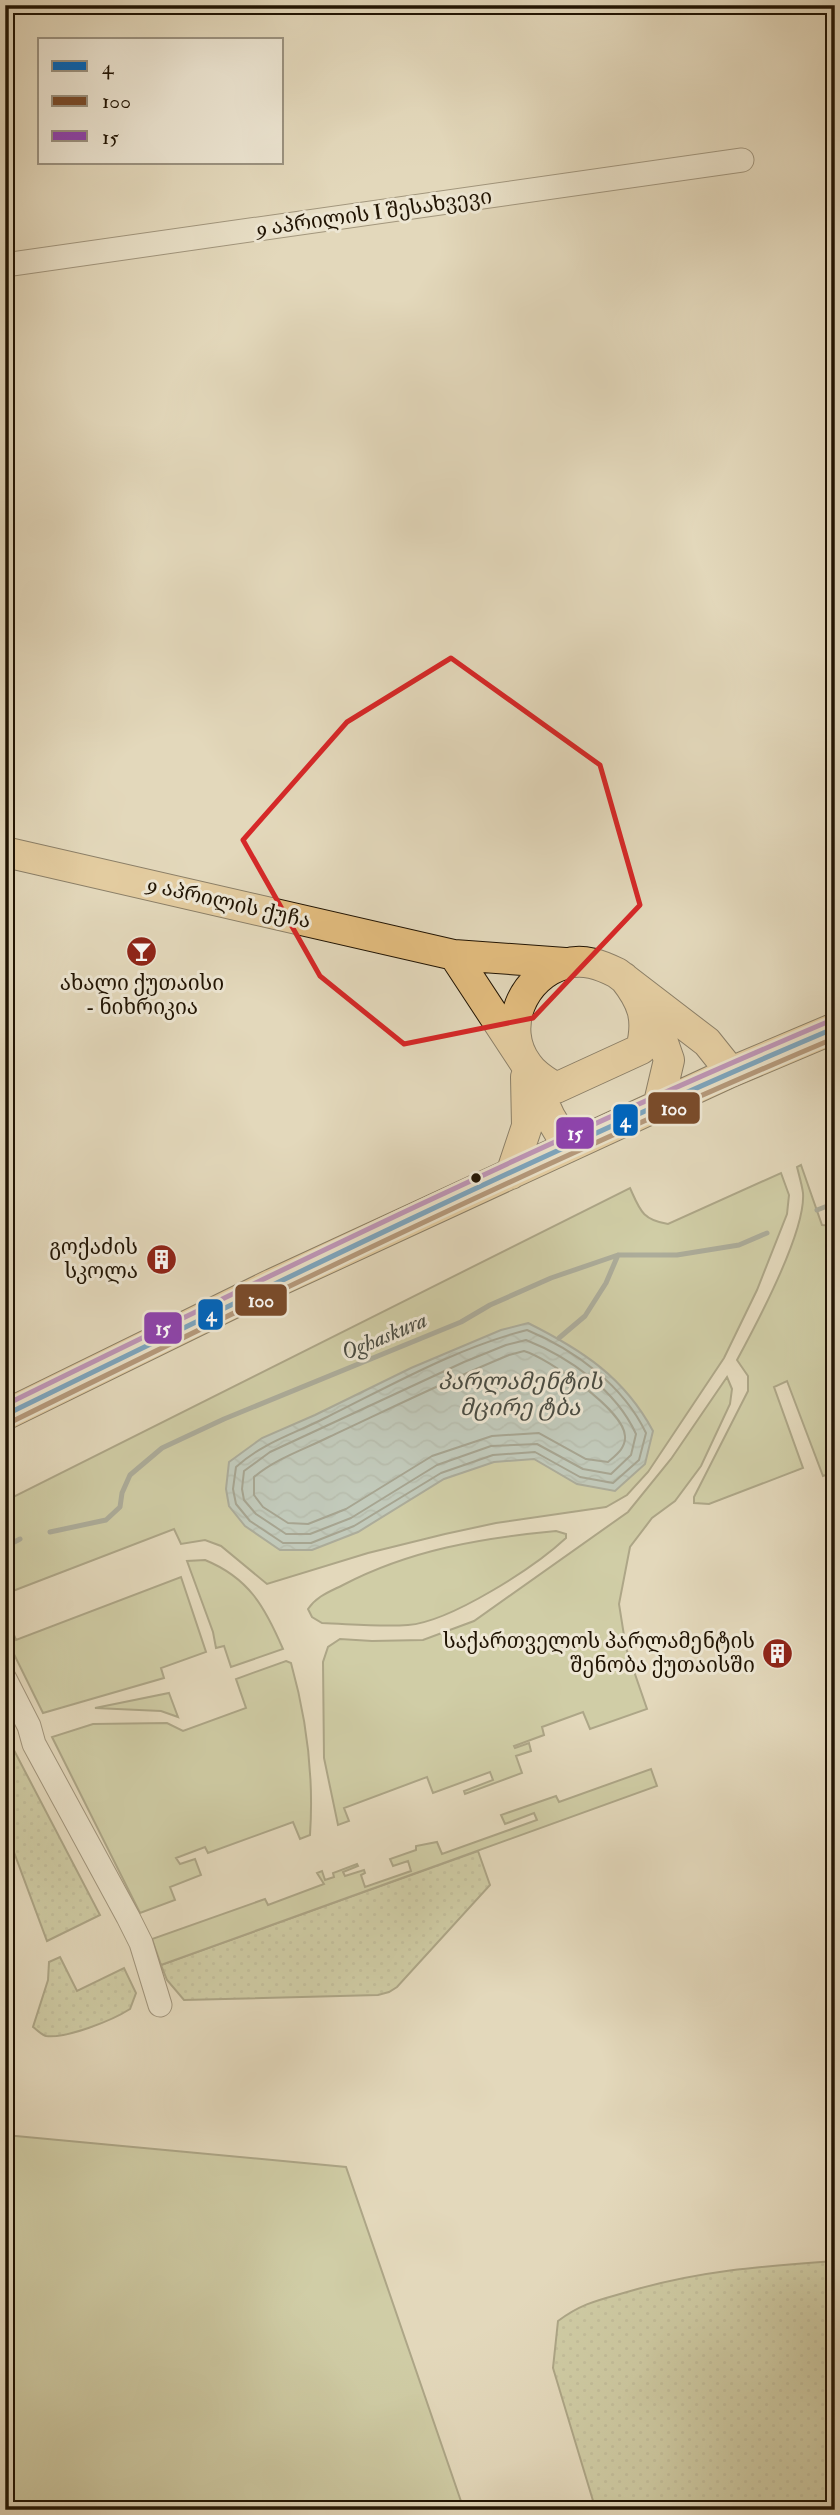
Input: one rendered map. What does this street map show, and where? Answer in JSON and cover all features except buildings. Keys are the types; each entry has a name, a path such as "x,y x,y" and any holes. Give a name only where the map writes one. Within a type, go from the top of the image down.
{"main road":[{"name":"9 აპრილის ქუჩა","path":"5,852 453,955 565,963"},
{"path":"453,955 525,1063 539,1078 556,1088 641,1049 645,1033 644,1013 637,994 624,978"},
{"path":"568,1147 550,1117 516,1040 516,1015 525,992 542,974 565,963 601,965 624,978 707,1042 731,1072"},
{"path":"647,998 668,1060 658,1107"},
{"path":"5,1415 272,1284 731,1072 835,1028"},
{"path":"512,1174 527,1126 525,1063"}],"street":[{"name":"9 აპრილის I შესახვევი","path":"5,265 742,160"},
{"path":"5,1679 29,1726 34,1744 141,1943 160,2005"}],"highlighted area":[{"path":"451,658 600,765 640,905 533,1018 404,1044 320,976 243,840 347,722"}],"green space":[{"path":"801,1165 822,1225 835,1226 835,1472 823,1476 787,1381 774,1387 803,1468 709,1504 694,1503 694,1497 748,1391 748,1376 737,1360 778,1278 797,1231 803,1193 797,1167"},
{"path":"781,1173 789,1195 787,1214 757,1290 724,1358 648,1472 627,1495 606,1507 496,1523 445,1534 368,1553 267,1584 221,1546 205,1540 181,1544 174,1529 5,1594 5,1501 630,1188 647,1217 668,1224"},
{"path":"727,1377 732,1389 730,1404 701,1466 675,1501 652,1518 630,1547 619,1604 626,1648 647,1709 590,1729 583,1712 542,1727 544,1735 514,1746 515,1748 529,1743 531,1751 516,1756 522,1773 465,1794 464,1791 493,1780 490,1772 433,1793 427,1777 344,1808 349,1821 338,1825 324,1758 323,1662 328,1647 340,1639 423,1640 474,1621 628,1512 671,1459"},
{"path":"556,1531 566,1534 566,1538 534,1563 468,1604 426,1622 397,1626 322,1623 312,1617 308,1609 319,1598 333,1590 368,1573 420,1554 500,1537"},
{"path":"205,1560 233,1576 254,1596 283,1649 231,1667 224,1646 216,1648 213,1632 187,1561"},
{"path":"181,1577 206,1652 161,1668 164,1678 43,1713 5,1636 5,1613 16,1640"},
{"path":"286,1661 291,1663 305,1727 311,1791 310,1835 300,1839 293,1822 208,1853 205,1847 176,1858 180,1864 195,1859 201,1875 170,1887 175,1900 140,1913 52,1737 93,1724 167,1723 183,1731 246,1708 236,1679"},
{"path":"169,1693 178,1717 161,1711 95,1708"},
{"path":"5,1733 100,1915 47,1941 5,1828"},
{"path":"651,1769 657,1786 161,1965 152,1939 265,1899 268,1905 324,1884 317,1873 322,1871 325,1880 334,1877 333,1873 357,1864 358,1866 343,1872 345,1876 364,1870 365,1873 361,1875 365,1887 411,1871 408,1861 393,1866 390,1859 416,1850 416,1846 437,1842 442,1854 537,1820 534,1813 505,1824 501,1815 556,1796 559,1802"},
{"path":"478,1851 490,1885 397,1987 389,1992 378,1995 184,2000 167,1980 161,1965"},
{"path":"60,1957 77,1991 124,1968 136,1993 130,2009 77,2032 55,2036 41,2034 33,2027 48,1980 49,1962"},
{"path":"5,2135 346,2167 464,2510 5,2510"},
{"path":"835,2261 835,2510 585,2510 594,2504 553,2368 558,2321 591,2303 679,2279 756,2267"}],"water":[{"name":"პარლამენტის მცირე ტბა","path":"528,1323 600,1367 629,1395 653,1431 645,1464 615,1491 577,1484 534,1459 494,1462 444,1479 358,1532 312,1550 280,1550 245,1526 229,1506 226,1489 229,1462 262,1438 411,1368 501,1330"}],"waterway":[{"name":"Oghaskura","path":"817,1210 835,1203"},
{"name":"Oghaskura","path":"50,1532 106,1520 120,1507 122,1493 130,1475 162,1448 224,1419 461,1322 490,1305 551,1278 618,1255 677,1255 739,1245 767,1233"},
{"path":"559,1338 585,1316 606,1283 618,1255"},
{"name":"Oghaskura","path":"5,1547 20,1539"}],"transit line":[{"name":"15","path":"5,1405 519,1158 832,1020"},
{"name":"4","path":"5,1415 521,1167 835,1028"},
{"name":"100","path":"9,1423 522,1176 835,1038"}],"place":[{"name":"ახალი ქუთაისი - ნიხრიკია","path":"142,951"},
{"name":"გოქაძის სკოლა","path":"161,1259"},
{"name":"საქართველოს პარლამენტის შენობა ქუთაისში","path":"778,1653"}]}
